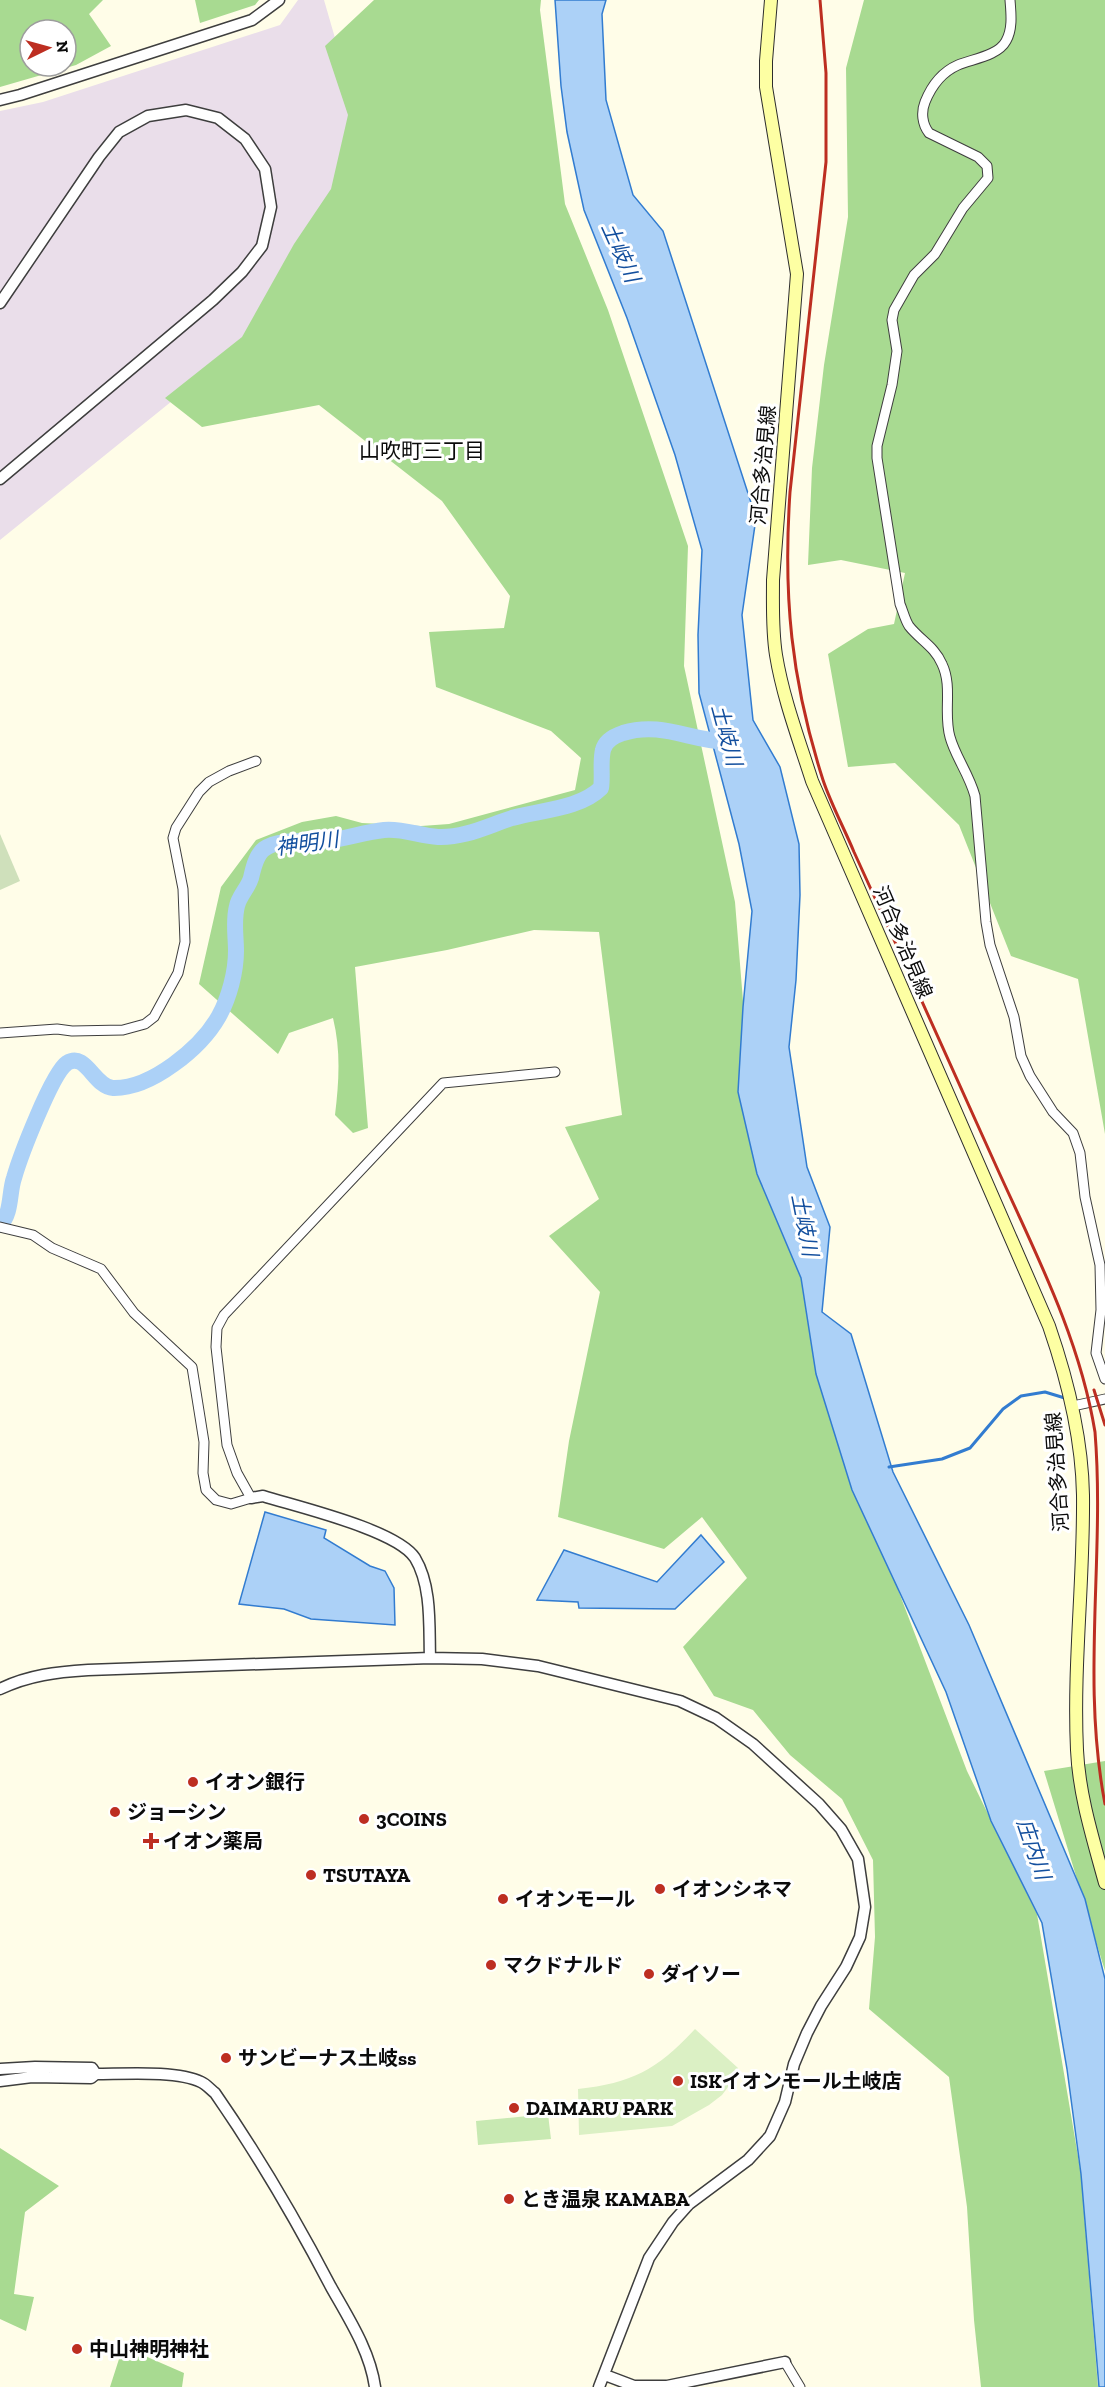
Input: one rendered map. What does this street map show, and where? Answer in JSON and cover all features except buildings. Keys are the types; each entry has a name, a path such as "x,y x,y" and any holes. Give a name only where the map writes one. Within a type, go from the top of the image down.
{"main road":[{"name":"河合多治見線","path":"771,0 766,87 797,274 773,580 772,614 776,655 788,705 812,781 1049,1326 1064,1368 1073,1406 1083,1494 1076,1703 1077,1752 1086,1813 1105,1883"}],"street":[{"path":"0,100 252,20 279,0"},
{"path":"1010,0 1011,20 1006,42 994,52 956,66 939,79 928,93 922,108 924,126 928,133 978,156 987,166 988,178 963,208 935,254 914,275 894,310 892,320 897,351 892,385 877,446 877,458 900,604 909,625 935,651 944,666 948,686 947,713 950,737 970,778 975,796 990,945 1014,1017 1021,1056 1030,1076 1053,1112 1073,1133 1077,1142 1085,1197 1100,1265 1101,1310 1096,1353 1105,1379"},
{"path":"0,303 99,157 119,132 148,116 186,110 219,117 245,139 265,169 271,207 262,246 242,272 213,300 0,479"},
{"path":"0,1033 57,1029 123,1030 145,1024 154,1017 178,973 185,942 183,889 173,838 176,828 199,792 210,782 229,771 256,761"},
{"path":"251,1498 237,1473 227,1445 216,1347 217,1328 224,1315 443,1083 555,1072"},
{"path":"0,1227 33,1234 52,1248 101,1269 134,1313 192,1367 204,1442 203,1473 206,1490 216,1500 231,1504 263,1496 381,1533 400,1543 415,1558 424,1581 430,1658"},
{"path":"1073,1406 1105,1399"},
{"path":"0,1689 34,1676 67,1671 151,1666 430,1658 482,1659 538,1666 680,1701 716,1718 753,1744 841,1829 858,1859 865,1907 860,1937 846,1968 821,2006 807,2033 794,2064 785,2102 770,2136 748,2160 689,2204 673,2222 650,2258 599,2387"},
{"path":"0,2069 80,2067 92,2068 96,2074"},
{"path":"0,2081 32,2077 91,2078 96,2074 180,2077 201,2082 215,2093 285,2201 363,2345 373,2367 375,2387"},
{"path":"605,2375 634,2386 667,2386 785,2362 800,2387"}],"shaded area":[{"path":"298,0 324,0 355,107 341,190 250,338 0,540 0,111 43,102 280,25"}],"green space":[{"path":"0,0 103,0 89,14 111,46 78,64 78,18 18,18 18,78 31,78 0,87"},
{"path":"195,0 259,0 255,5 200,23"},
{"path":"374,0 541,0 540,10 565,204 608,310 688,546 684,666 735,902 757,1174 801,1278 816,1374 967,1771 1037,1914 1081,2174 1098,2387 981,2387 967,2207 949,2077 869,2009 875,1937 873,1860 842,1799 790,1755 753,1710 714,1696 683,1647 747,1578 702,1517 664,1549 558,1517 569,1441 600,1292 549,1236 599,1199 565,1127 622,1115 599,932 534,930 447,950 355,967 368,1128 353,1133 335,1115 338,1066 333,1018 289,1033 278,1054 199,984 221,887 256,840 302,822 336,816 362,823 421,826 449,824 575,790 581,758 551,731 436,687 429,632 504,628 510,596 442,501 319,405 202,427 165,398 242,337 294,244 331,189 348,115 325,46"},
{"path":"864,0 1105,0 1105,1134 1078,979 1011,956 959,825 895,763 848,767 828,654 868,629 894,624 905,573 841,560 808,565 812,468 824,365 848,217 846,68"},
{"path":"0,834 20,881 0,890"},
{"path":"1105,1761 1105,1971 1044,1771"},
{"name":"ISKイオンモール土岐店","path":"695,2029 738,2068 734,2079 722,2095 672,2126 579,2135 578,2089 614,2083 643,2072 669,2054"},
{"path":"548,2114 551,2139 478,2145 476,2121"},
{"path":"0,2148 59,2186 25,2212 14,2294 34,2297 26,2331 0,2319"},
{"path":"145,2356 184,2373 182,2387 110,2387 119,2359"}],"water":[{"path":"555,0 606,0 602,14 606,100 633,195 663,231 756,518 742,615 753,720 780,767 799,844 800,895 796,980 789,1047 807,1167 830,1227 822,1312 851,1334 893,1472 969,1625 1085,1899 1105,1979 1105,2387 1099,2387 1081,2174 1067,2069 1042,1923 991,1821 946,1692 852,1490 816,1374 801,1278 757,1174 738,1092 752,911 739,844 699,693 698,635 702,550 675,455 627,318 584,210 567,132 561,86"},
{"path":"265,1512 326,1530 324,1538 370,1566 385,1571 394,1588 395,1625 311,1619 284,1609 239,1604"},
{"path":"701,1535 724,1562 675,1609 579,1608 578,1602 537,1600 564,1550 657,1582"}],"waterway":[{"name":"神明川","path":"0,1225 7,1215 12,1184 37,1116 53,1082 67,1063 80,1062 106,1086 128,1087 143,1082 174,1064 188,1053 211,1028 223,1009 233,976 236,959 235,917 238,902 250,882 257,858 264,849 277,843 326,841 384,830 438,837 457,836 512,818 571,805 601,788 604,747 610,739 623,733 637,730 663,730 728,742"},
{"path":"889,1467 942,1459 970,1448 1003,1409 1021,1396 1045,1392 1068,1399"}],"railway":[{"path":"820,0 826,73 826,162 790,492 788,530 789,602 797,672 812,743 830,798 1055,1297 1068,1330 1088,1397 1095,1432 1097,1478 1095,1711 1098,1758 1105,1804"},
{"path":"1094,1390 1105,1425"}],"place":[{"name":"イオン銀行","path":"193,1782"},
{"name":"ジョーシン","path":"115,1812"},
{"name":"3COINS","path":"364,1819"},
{"name":"イオン薬局","path":"151,1841"},
{"name":"TSUTAYA","path":"311,1875"},
{"name":"イオンシネマ","path":"660,1889"},
{"name":"イオンモール","path":"503,1899"},
{"name":"マクドナルド","path":"491,1965"},
{"name":"ダイソー","path":"649,1974"},
{"name":"サンビーナス土岐ss","path":"226,2058"},
{"name":"ISKイオンモール土岐店","path":"678,2081"},
{"name":"DAIMARU PARK","path":"514,2108"},
{"name":"とき温泉 KAMABA","path":"509,2199"},
{"name":"中山神明神社","path":"77,2349"}],"district":[{"name":"山吹町三丁目","path":"422,450"}],"water label":[{"name":"土岐川","path":"621,252"},
{"name":"土岐川","path":"727,735"},
{"name":"土岐川","path":"805,1225"},
{"name":"庄内川","path":"1034,1849"}]}
